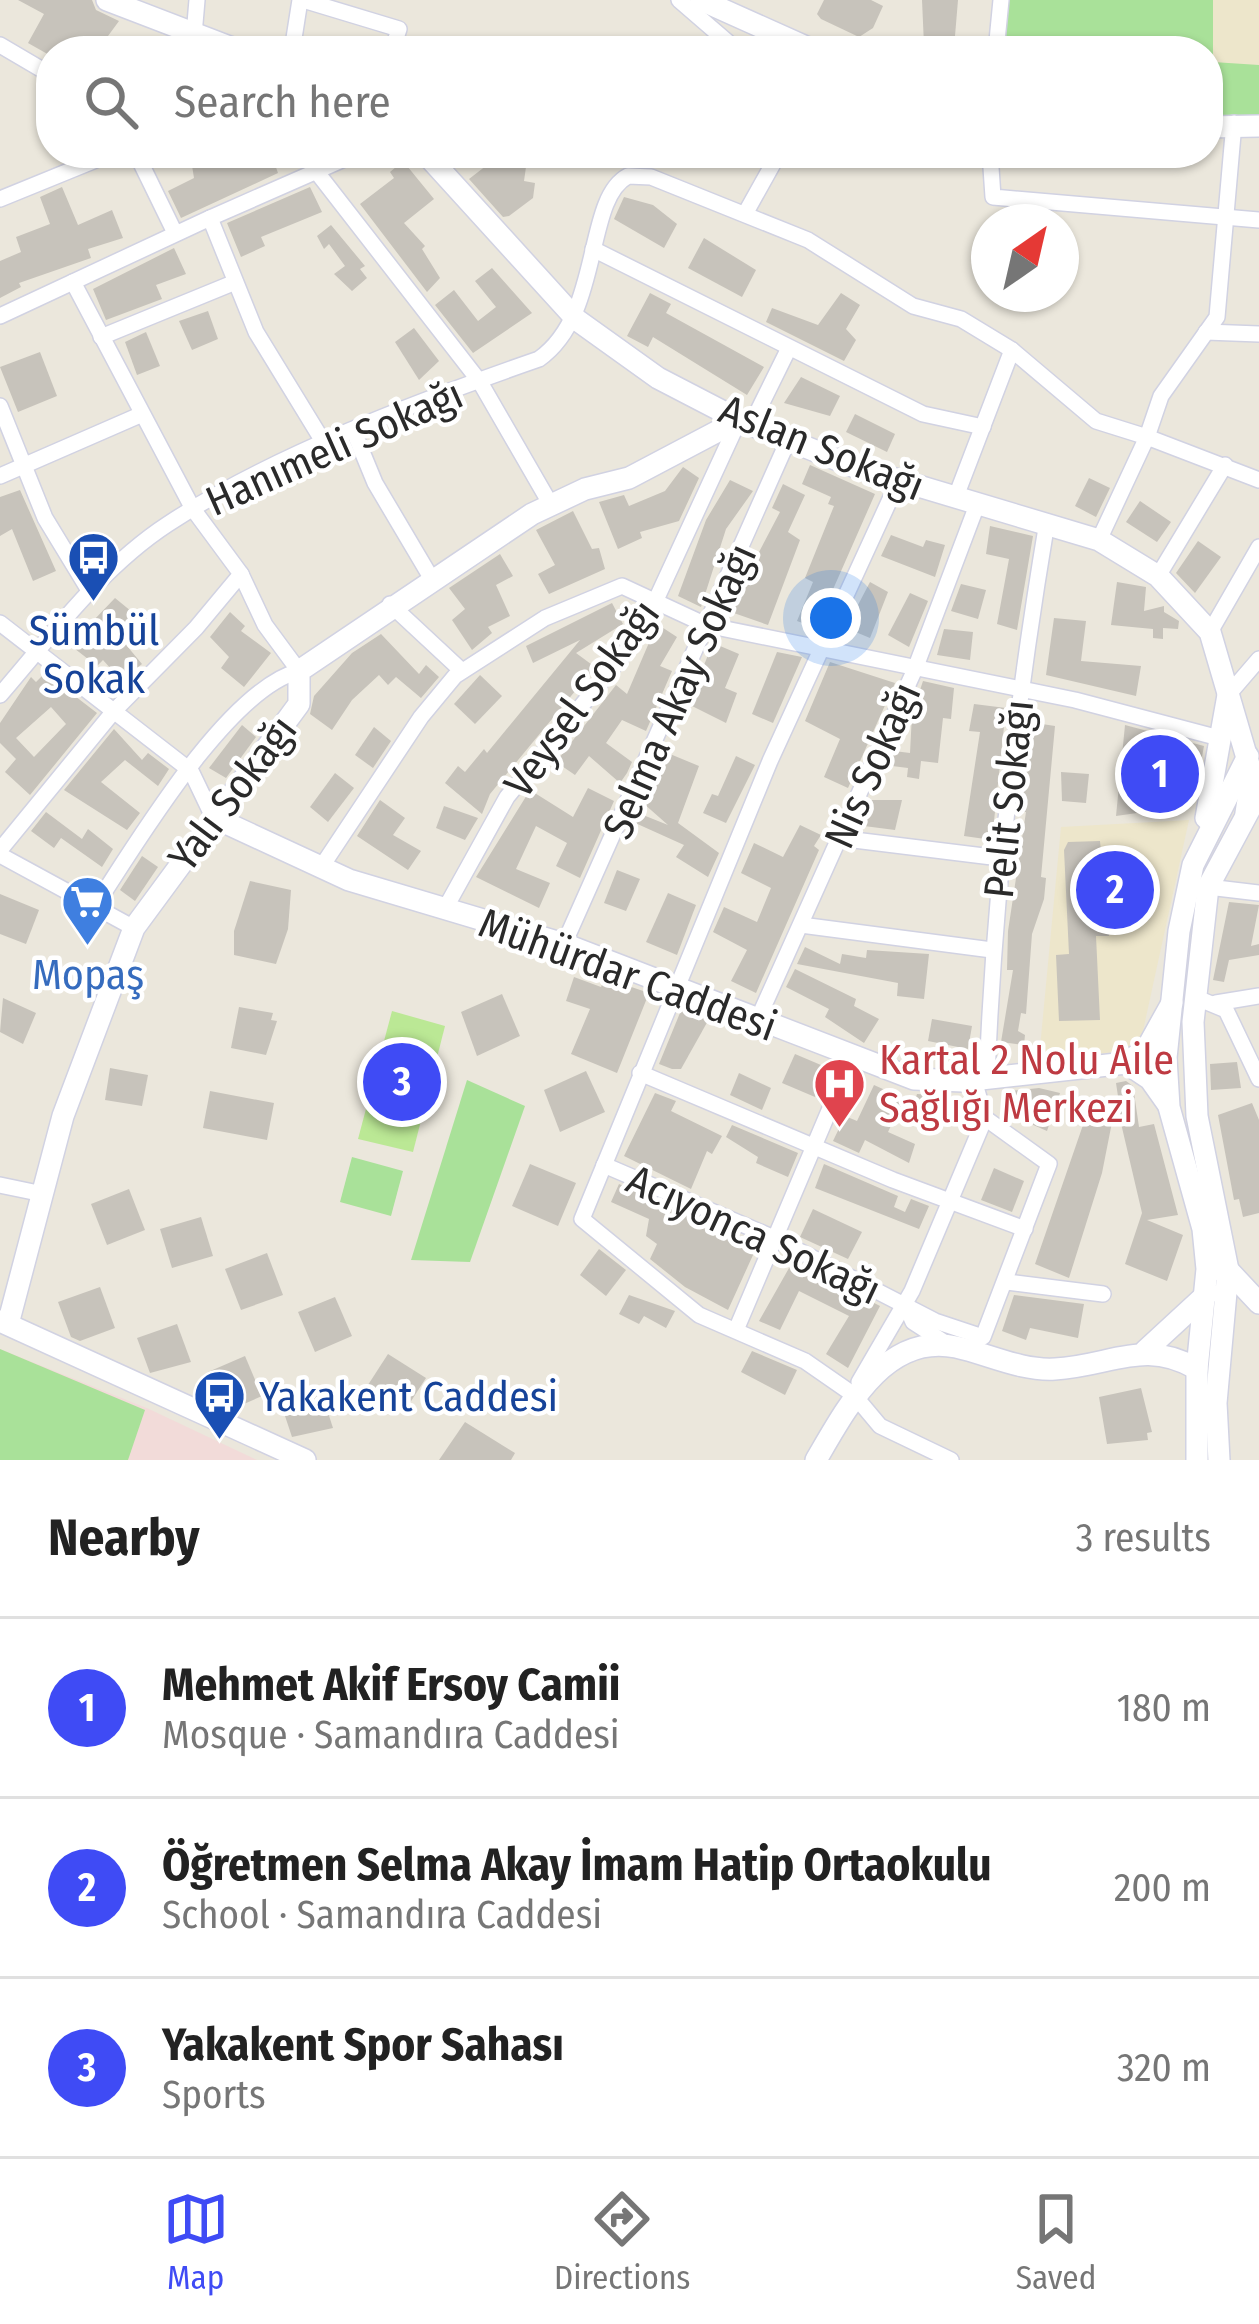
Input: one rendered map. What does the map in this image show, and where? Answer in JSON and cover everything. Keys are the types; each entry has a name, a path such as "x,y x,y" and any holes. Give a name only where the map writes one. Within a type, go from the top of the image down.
{"street":[{"path":"107,0 197,36"},
{"path":"194,35 197,0"},
{"path":"295,36 302,0 399,28 397,36"},
{"path":"679,0 720,36"},
{"path":"701,0 781,36"},
{"path":"997,36 1001,0"},
{"path":"0,45 36,67"},
{"path":"1099,540 1148,437 1161,396 1217,317 1234,123"},
{"path":"1223,125 1259,126"},
{"path":"0,200 77,168"},
{"path":"143,168 175,233"},
{"path":"0,316 323,168"},
{"name":"Aslan Sokağı","path":"439,168 577,320 627,359 745,422 898,482 1099,540 1158,576 1210,632 1228,695 1255,754 1255,809"},
{"path":"745,214 771,168"},
{"path":"991,168 993,197 1259,220"},
{"path":"316,171 480,382 551,505"},
{"path":"577,320 611,194 628,176 651,177 808,240 914,306 961,319 1012,350 1096,421 1259,480"},
{"path":"210,218 233,283 324,443"},
{"path":"593,249 922,414 982,427"},
{"path":"73,282 193,509 241,574 265,625 299,670 246,699 94,908"},
{"path":"101,338 233,283"},
{"name":"Hanımeli Sokağı","path":"0,694 91,592 166,525 324,443 539,358 559,345 577,320"},
{"path":"1206,332 1259,334"},
{"name":"Veysel Sokağı","path":"446,907 486,827 590,699 655,602 745,422 788,350"},
{"name":"Nis Sokağı","path":"758,1022 915,669 966,502 982,427 1012,350"},
{"path":"0,406 45,518 91,592"},
{"path":"0,476 140,415"},
{"name":"Yalı Sokağı","path":"4,1323 63,1116 134,928 299,704 299,670 390,604 551,505 629,478 745,422"},
{"path":"354,432 375,483 433,580"},
{"name":"Selma Akay Sokağı","path":"564,944 790,436"},
{"path":"1158,576 1225,465"},
{"path":"898,482 675,989 582,1219 699,1315 805,1361 854,1395 880,1426 951,1460"},
{"name":"Pelit Sokağı","path":"985,1118 981,1079 1000,858 1018,691 1047,522"},
{"path":"1210,632 1256,559"},
{"path":"134,928 0,852 114,711 196,628 241,574"},
{"path":"320,869 421,717 462,671 545,618 622,586 706,625 823,646 1018,691 1222,739 1255,754 1193,865"},
{"path":"390,604 462,671"},
{"path":"0,623 191,771 213,817"},
{"path":"1259,659 1228,695 1179,931 1166,1058 1169,1107 1217,1270 1259,1303"},
{"path":"1228,695 1242,716 1259,724"},
{"path":"1219,1460 1217,1270 1196,1116 1206,1000 1208,887 1255,809"},
{"name":"Mühürdar Caddesi","path":"213,817 320,869 564,944 851,1059 914,1079 981,1079 1126,1063"},
{"path":"838,838 1000,858"},
{"path":"1208,887 1259,893"},
{"path":"801,926 992,950"},
{"path":"1206,1000 1259,996"},
{"path":"1206,1000 1226,1010 1259,1078"},
{"path":"1169,1107 1150,1079 1126,1063 1148,1048 1172,1004"},
{"path":"736,1330 851,1059"},
{"path":"640,1073 814,1148 1025,1228"},
{"path":"816,1460 904,1304 985,1118 1049,1164 1006,1282 982,1337 904,1304"},
{"name":"Acıyonca Sokağı","path":"604,1165 774,1238 904,1304"},
{"path":"0,1185 43,1194"},
{"path":"1196,1460 1197,1369 1208,1293 1217,1270"},
{"path":"1006,1282 1103,1294"},
{"path":"1145,1351 1208,1293"},
{"path":"904,1304 914,1322 953,1346 1046,1370 1098,1364 1145,1351 1167,1354 1197,1369"},
{"path":"4,1323 305,1460"},
{"path":"854,1395 913,1348 953,1346"}],"shaded area":[{"path":"1173,0 1259,0 1259,115 1223,117 1223,36 1171,36"},
{"path":"1189,820 1141,1040 1119,1052 1039,1058 1061,827"},
{"path":"0,1349 149,1409 257,1460 0,1460"}],"green space":[{"path":"1008,0 1213,0 1213,36 1004,36"},
{"path":"1223,63 1259,65 1259,115 1223,117"},
{"path":"392,1011 445,1026 413,1152 358,1139"},
{"path":"467,1080 525,1106 470,1262 411,1260"},
{"path":"352,1157 403,1171 391,1216 340,1202"},
{"path":"0,1349 145,1410 128,1460 0,1460"}],"building":[{"path":"18,0 92,0 96,10 119,21 108,36 36,36 36,48 28,43 44,14"},
{"path":"824,0 871,0 883,6 873,28 861,36 817,14"},
{"path":"922,0 958,0 955,36 924,36"},
{"path":"192,168 276,168 278,173 181,218 168,191 194,178"},
{"path":"409,168 434,199 404,223 425,246 422,249 440,278 427,292 360,204 394,178 390,172"},
{"path":"483,168 526,168 524,181 535,183 533,198 503,217 469,179"},
{"path":"62,187 78,225 112,210 123,238 88,249 91,258 19,283 21,287 0,298 0,261 21,252 16,237 50,224 40,197"},
{"path":"310,187 322,212 261,237 265,246 241,257 227,223"},
{"path":"624,197 653,205 677,224 664,248 614,219"},
{"path":"331,225 365,266 360,269 367,278 352,291 334,274 345,266 329,244 324,249 317,236"},
{"path":"704,238 756,270 742,297 688,268"},
{"path":"174,248 186,274 156,285 162,299 106,320 93,289"},
{"path":"492,268 532,313 473,353 435,305 454,290 478,321 496,307 475,281"},
{"path":"650,293 671,304 666,313 764,367 747,395 653,337 648,347 627,336"},
{"path":"841,293 860,305 846,329 856,340 844,361 766,322 772,308 818,325"},
{"path":"208,311 218,339 192,350 179,321"},
{"path":"414,328 439,361 419,380 395,342"},
{"path":"146,332 160,366 137,375 125,342"},
{"path":"40,352 57,396 18,412 0,367"},
{"path":"801,377 840,396 830,416 784,403"},
{"path":"855,414 895,434 887,452 846,432"},
{"path":"810,465 875,494 816,628 797,621 813,582 805,578 834,506 828,504 831,497 802,484"},
{"path":"683,467 699,478 679,521 640,532 642,538 618,549 599,502 624,495 629,506 665,491"},
{"path":"1089,478 1110,488 1096,517 1075,506"},
{"path":"730,480 753,491 726,529 701,607 678,596 706,520"},
{"path":"783,484 805,495 788,532 800,540 768,625 728,611 780,512 772,508"},
{"path":"20,490 56,571 33,581 12,529 0,536 0,497"},
{"path":"1140,501 1171,522 1157,542 1126,522"},
{"path":"573,511 592,549 599,548 605,569 549,594 538,574 555,565 536,530"},
{"path":"990,526 1033,536 1017,630 997,624 1009,559 986,554"},
{"path":"891,535 923,547 926,540 945,545 935,577 881,556"},
{"path":"1198,541 1221,557 1195,593 1176,573"},
{"path":"500,554 513,576 496,585 510,616 488,627 492,633 472,650 452,620 465,609 449,588"},
{"path":"870,582 888,592 870,638 846,628"},
{"path":"1117,582 1146,587 1144,611 1164,606 1164,612 1179,621 1178,629 1163,628 1163,639 1153,638 1153,629 1111,625"},
{"path":"961,584 986,590 978,619 951,611"},
{"path":"910,593 928,601 909,647 888,635"},
{"path":"115,598 137,616 117,634 142,664 121,680 103,660 97,666 70,645"},
{"path":"612,603 623,624 576,653 595,667 490,794 482,814 445,783 458,766 465,772 484,749 487,753 580,640 533,663 526,646"},
{"path":"230,612 245,626 241,631 271,653 244,687 221,668 229,657 210,637"},
{"path":"1054,618 1086,621 1081,661 1141,666 1136,696 1046,675"},
{"path":"657,624 677,637 660,666 672,671 646,731 622,720 606,743 632,762 627,773 620,783 589,756 575,775 556,762 616,685 627,694"},
{"path":"944,629 973,632 970,660 937,655"},
{"path":"381,634 419,674 426,665 439,677 421,698 396,677 388,685 379,675 352,700 332,730 310,714 314,696 352,653"},
{"path":"713,643 739,654 725,688 737,693 726,723 688,704"},
{"path":"777,652 802,657 773,723 752,714"},
{"path":"830,662 895,683 848,788 824,777 840,739 805,721"},
{"path":"45,673 97,713 30,795 5,772 16,759 0,743 0,723 31,677 36,682","holes":["51,707 66,724 34,757 16,738"]},
{"path":"480,675 502,696 475,724 454,704"},
{"path":"923,681 954,688 951,719 943,718 938,763 921,761 919,779 907,777 908,768 892,766 894,751 910,753 912,714"},
{"path":"974,704 1006,708 992,840 964,836 980,732 969,731"},
{"path":"1029,722 1055,726 1041,877 1046,878 1044,899 1032,934 1026,1014 1021,1013 1018,1031 1025,1035 1024,1045 1001,1042 1013,970 1007,970 1008,931 1026,812 1019,812"},
{"path":"242,725 256,737 226,778 209,768"},
{"path":"1125,725 1204,746 1193,805 1116,816"},
{"path":"374,727 391,741 373,768 355,755"},
{"path":"114,729 142,760 148,753 169,769 158,786 125,760 101,782 140,813 127,830 64,790"},
{"path":"670,754 699,766 678,823 719,853 708,877 676,857 684,845 633,822 638,813 668,825 643,803"},
{"path":"736,756 755,765 726,823 703,813 712,794 718,796"},
{"path":"1061,772 1089,774 1086,803 1062,801"},
{"path":"335,773 354,788 328,822 310,807"},
{"path":"588,788 614,801 580,878 556,866 567,843 536,826 516,869 550,883 539,908 476,877 530,790 573,817"},
{"path":"380,800 405,818 393,835 421,851 408,870 357,836"},
{"path":"870,800 902,800 895,830 864,826"},
{"path":"444,806 478,818 465,840 436,828"},
{"path":"46,812 82,839 88,829 113,849 102,867 61,838 54,848 31,831"},
{"path":"800,825 821,835 814,846 819,850 756,993 731,981 747,950 713,932 724,907 757,922 771,888 741,873 754,843 783,857"},
{"path":"1100,841 1109,936 1096,936 1100,1020 1059,1021 1056,955 1069,954 1064,850 1068,842"},
{"path":"142,856 158,867 135,901 120,890"},
{"path":"617,870 640,879 626,911 604,903"},
{"path":"250,881 291,890 288,929 276,964 234,955 234,931"},
{"path":"668,893 696,905 677,955 646,942"},
{"path":"0,894 39,910 26,944 0,934"},
{"path":"1229,902 1259,905 1251,946 1259,944 1259,955 1229,960 1224,982 1213,980"},
{"path":"805,947 840,964 842,954 866,958 867,950 929,954 924,999 897,996 898,983 797,964"},
{"path":"795,969 856,999 854,1006 879,1019 864,1043 825,1017 829,1009 786,987"},
{"path":"574,977 601,987 605,978 649,993 617,1073 571,1054 590,1009 566,1001"},
{"path":"502,994 520,1036 477,1056 461,1012"},
{"path":"3,998 36,1013 23,1044 0,1032"},
{"path":"239,1007 273,1013 271,1020 277,1021 266,1055 231,1048"},
{"path":"682,1008 709,1019 681,1069 672,1069 659,1064"},
{"path":"932,1019 972,1026 968,1049 928,1041"},
{"path":"795,1054 828,1068 815,1097 782,1083"},
{"path":"1237,1062 1241,1088 1211,1090 1210,1064"},
{"path":"110,1068 148,1075 142,1106 105,1100"},
{"path":"586,1071 605,1112 560,1132 544,1090"},
{"path":"739,1073 771,1088 762,1110 730,1095"},
{"path":"1126,1081 1133,1086 1139,1127 1154,1124 1178,1215 1147,1220 1183,1235 1167,1281 1125,1264 1142,1213 1116,1102 1116,1083"},
{"path":"874,1085 914,1103 917,1094 934,1095 926,1121 897,1113 888,1132 915,1144 909,1163 865,1140 859,1153 833,1141 845,1116 857,1121"},
{"path":"1039,1088 1060,1093 1047,1131 1003,1112 1010,1091"},
{"path":"210,1091 274,1103 267,1140 203,1128"},
{"path":"655,1093 676,1101 671,1111 722,1136 712,1154 707,1151 691,1189 624,1156"},
{"path":"1093,1096 1116,1102 1102,1173 1069,1278 1035,1264"},
{"path":"1252,1103 1259,1120 1259,1213 1243,1217 1239,1199 1234,1200 1218,1115"},
{"path":"732,1125 798,1153 788,1177 756,1163 758,1157 726,1137"},
{"path":"530,1164 576,1183 558,1226 512,1206"},
{"path":"824,1164 898,1196 894,1207 905,1212 911,1199 929,1206 919,1229 815,1188"},
{"path":"994,1168 1024,1181 1012,1212 981,1200"},
{"path":"619,1184 758,1244 728,1310 685,1287 650,1259 657,1244 646,1236 649,1219 611,1202"},
{"path":"129,1189 145,1230 107,1245 91,1204"},
{"path":"813,1209 862,1232 848,1259 800,1237"},
{"path":"201,1217 213,1256 172,1268 160,1229"},
{"path":"599,1249 626,1270 606,1296 580,1275"},
{"path":"267,1253 283,1295 241,1310 225,1269"},
{"path":"793,1261 880,1306 848,1368 826,1354 849,1316 799,1291 780,1330 759,1321"},
{"path":"100,1287 115,1328 80,1341 71,1337 58,1302"},
{"path":"629,1295 675,1311 666,1328 644,1316 639,1324 619,1314"},
{"path":"1014,1295 1084,1304 1078,1338 1030,1328 1026,1340 1002,1331"},
{"path":"335,1297 352,1336 315,1352 298,1312"},
{"path":"177,1324 191,1362 150,1373 137,1338"},
{"path":"752,1351 797,1370 785,1395 741,1372"},
{"path":"388,1354 426,1378 404,1412 366,1388"},
{"path":"245,1356 262,1396 230,1410 223,1406 208,1372"},
{"path":"320,1388 333,1428 292,1437 280,1401"},
{"path":"1141,1388 1152,1432 1147,1433 1148,1440 1107,1444 1099,1397"},
{"path":"465,1422 515,1453 511,1460 439,1460"}],"place":[{"name":"Sümbül Sokak","path":"94,604"},
{"name":"Mehmet Akif Ersoy Camii","path":"1160,774"},
{"name":"Öğretmen Selma Akay İmam Hatip Ortaokulu","path":"1115,890"},
{"name":"Mopaş","path":"88,948"},
{"name":"Yakakent Spor Sahası","path":"402,1082"},
{"name":"Kartal 2 Nolu Aile Sağlığı Merkezi","path":"840,1129"},
{"name":"Yakakent Caddesi","path":"220,1442"}]}
